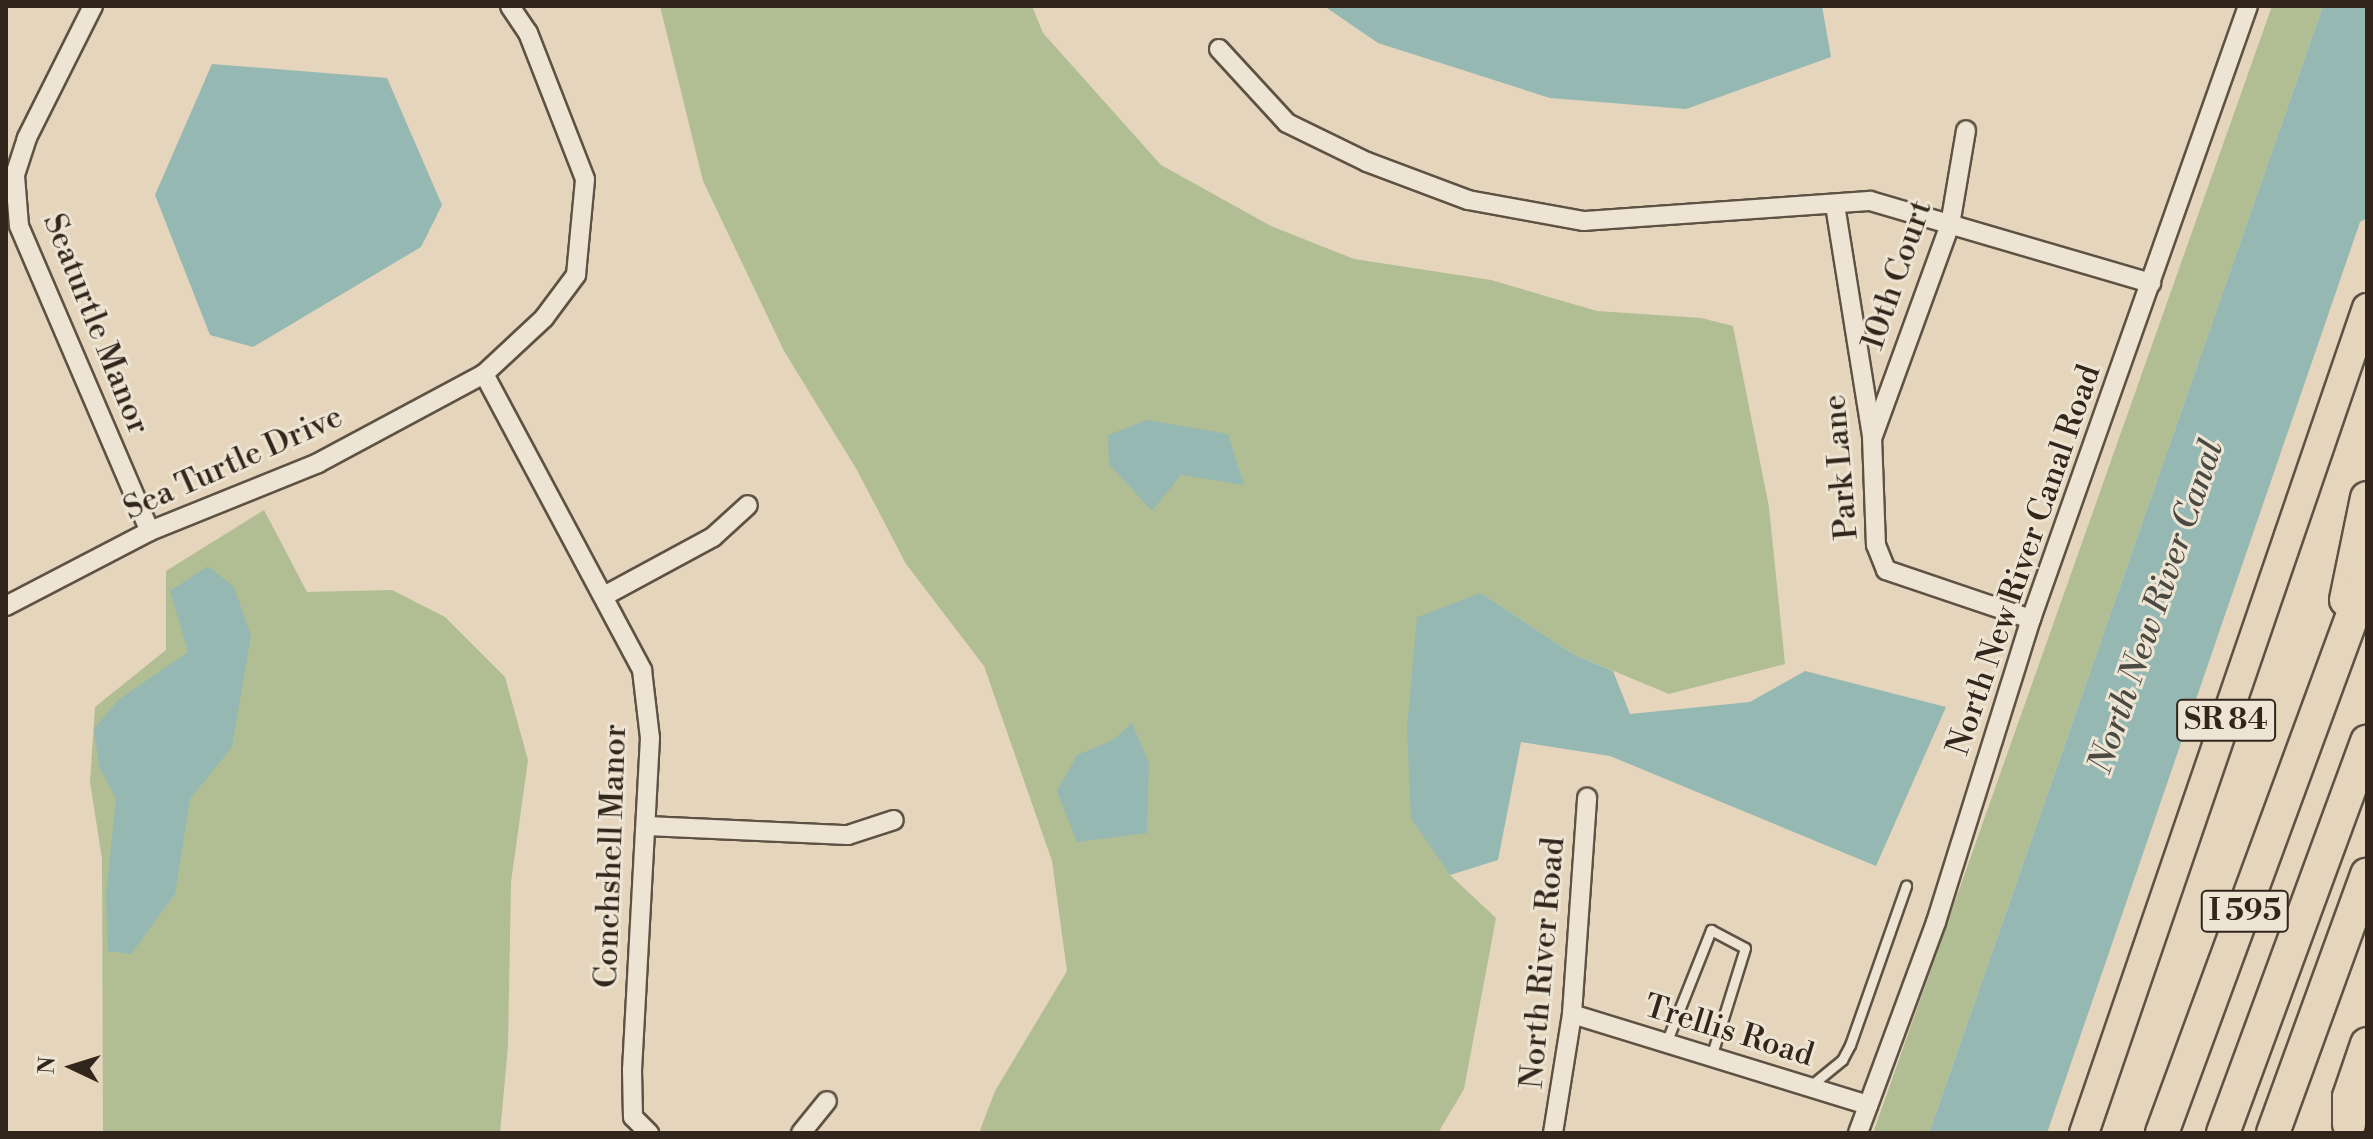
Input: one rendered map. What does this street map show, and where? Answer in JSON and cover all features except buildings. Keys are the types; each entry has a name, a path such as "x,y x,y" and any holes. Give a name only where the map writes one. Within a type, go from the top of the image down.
{"highway":[{"path":"2328,689 2367,498"},
{"name":"I 595","path":"2162,1133 2328,689 2367,576"},
{"path":"2223,1133 2367,742"},
{"path":"2273,1133 2367,875"},
{"path":"2347,1129 2349,1097 2367,1044"},
{"path":"2347,1129 2367,1091"}],"main road":[{"name":"SR 84","path":"2084,1133 2367,308"}],"street":[{"name":"Seaturtle Manor","path":"93,6 27,138 15,176 19,226 150,531"},
{"name":"Sea Turtle Drive","path":"6,606 150,531 318,463 484,374 544,318 576,275 585,179 528,33 510,6"},
{"name":"North New River Canal Road","path":"1858,1133 1936,922 2031,619 2248,6"},
{"path":"1219,49 1287,123 1367,162 1468,200 1584,221 1870,201 2151,283"},
{"name":"10th Court","path":"1872,437 1950,225 1966,130"},
{"name":"Park Lane","path":"1835,205 1872,437 1876,545 1886,570 2031,619"},
{"name":"Conchshell Manor","path":"484,374 642,670 650,738 632,1070 633,1117 649,1133"},
{"path":"604,596 713,537 748,505"},
{"name":"North River Road","path":"1553,1133 1572,1014 1587,798"},
{"path":"647,826 848,835 894,820"},
{"name":"Trellis Road","path":"1572,1014 1868,1105"},
{"path":"801,1133 827,1101"}],"lane":[{"path":"1809,1087 1846,1052 1906,886"},
{"path":"1666,1043 1711,930 1745,948 1711,1057"}],"green space":[{"path":"660,6 1032,6 1043,33 1161,165 1271,226 1354,259 1491,280 1597,311 1701,318 1733,326 1769,507 1785,664 1669,694 1573,654 1481,593 1450,875 1496,918 1464,1089 1438,1133 979,1133 995,1091 1067,971 1052,861 984,666 906,564 857,470 784,351 703,181"},
{"path":"2272,6 2323,6 1929,1133 1873,1133"},
{"path":"264,510 307,592 392,590 445,617 505,677 528,760 511,882 508,1046 500,1133 103,1133 102,859 90,782 95,707 166,650 166,571"}],"water":[{"path":"1324,6 1822,6 1831,57 1686,109 1550,98 1378,43"},
{"name":"North New River Canal","path":"2323,6 2367,6 2367,218 2360,222 2047,1133 1929,1133"},
{"path":"212,64 387,78 442,205 421,247 253,347 210,335 155,195"},
{"path":"1147,420 1228,434 1244,485 1181,475 1152,511 1109,464 1108,435"},
{"path":"208,566 234,587 251,636 232,747 190,799 175,894 131,954 108,951 106,895 116,799 99,766 94,729 118,700 188,652 170,591"},
{"path":"1481,593 1573,654 1613,671 1630,714 1750,702 1805,671 1946,707 1876,866 1610,756 1521,742 1498,860 1450,875 1411,818 1407,728 1417,617"},
{"path":"1132,723 1149,763 1147,833 1077,842 1057,791 1077,755 1113,740"}]}
